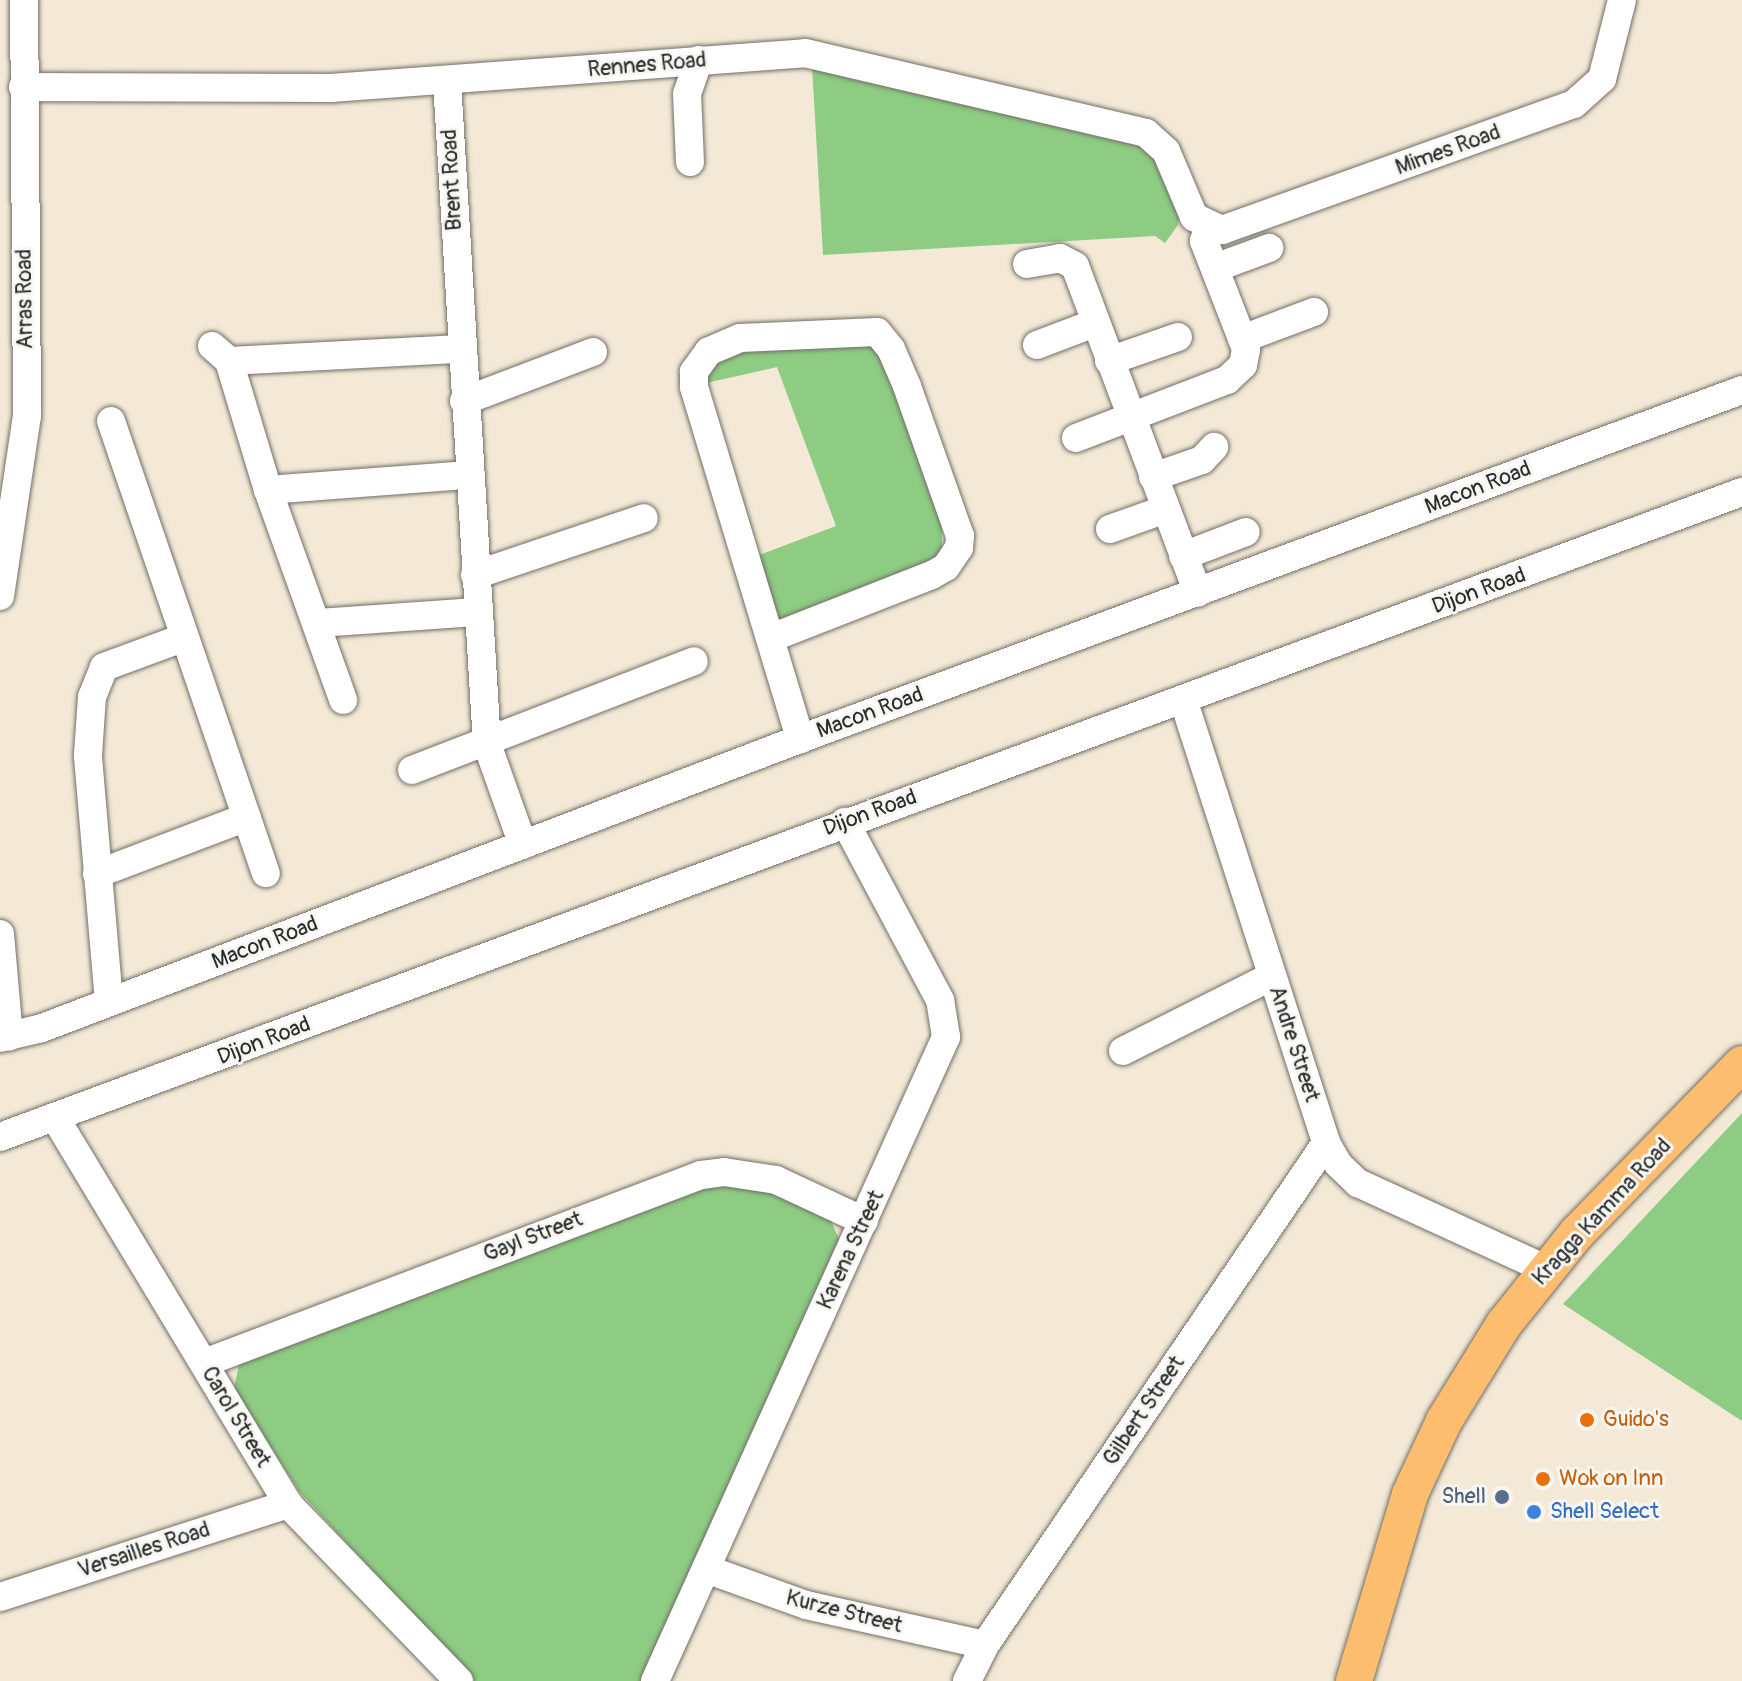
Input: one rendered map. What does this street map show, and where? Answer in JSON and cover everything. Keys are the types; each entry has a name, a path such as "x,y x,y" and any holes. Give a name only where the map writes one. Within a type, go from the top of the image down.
{"main road":[{"name":"Kragga Kamma Road","path":"1354,1681 1417,1479 1459,1397 1546,1269 1742,1064"}],"street":[{"name":"Arras Road","path":"0,596 27,416 24,0"},
{"name":"Mimes Road","path":"1208,227 1243,225 1574,104 1602,79 1622,0"},
{"name":"Rennes Road","path":"23,87 280,90 447,81 805,53 1146,133 1166,151 1194,217 1208,227"},
{"path":"690,162 687,94 699,60"},
{"name":"Brent Road","path":"447,81 456,278 487,744 523,845"},
{"path":"1076,438 1232,377 1246,357 1203,237 1208,227"},
{"path":"1215,268 1269,248"},
{"path":"1027,264 1071,261 1198,593"},
{"path":"1242,339 1314,312"},
{"path":"1036,344 1095,323"},
{"path":"771,638 932,575 946,567 959,548 960,536 901,373 877,332 740,338 709,351 694,372 800,739"},
{"path":"1109,361 1178,337"},
{"path":"343,700 221,354 461,349"},
{"path":"464,401 593,352"},
{"name":"Macon Road","path":"4,1038 109,1002 800,739 1742,390"},
{"path":"111,421 266,873"},
{"path":"1153,477 1202,460 1214,447"},
{"path":"268,490 468,475"},
{"name":"Dijon Road","path":"0,1137 56,1119 845,822 1742,492"},
{"path":"1110,530 1166,509"},
{"path":"475,575 644,518"},
{"path":"1183,556 1246,532"},
{"path":"318,623 477,612"},
{"path":"109,1002 88,755 97,681 104,667 125,656 185,637"},
{"path":"412,770 487,744 694,661"},
{"name":"Andre Street","path":"1183,699 1326,1143 1358,1183 1546,1269"},
{"path":"97,874 247,817"},
{"name":"Karena Street","path":"655,1681 941,1055 946,1018 845,822"},
{"path":"0,934 4,1038"},
{"path":"1123,1051 1272,976"},
{"name":"Carol Street","path":"56,1119 288,1504 459,1681"},
{"name":"Gilbert Street","path":"967,1681 985,1645 1326,1143"},
{"name":"Gayl Street","path":"204,1363 701,1175 724,1172 776,1180 864,1221"},
{"name":"Versailles Road","path":"0,1597 288,1504"},
{"name":"Kurze Street","path":"706,1569 806,1605 985,1645"}],"green space":[{"path":"812,66 1130,140 1158,157 1179,216 1178,225 1165,243 1155,236 823,255"},
{"path":"857,336 885,356 942,521 942,553 935,566 779,624 754,557 836,526 777,367 706,383 707,369 746,345"},
{"path":"1742,1113 1742,1421 1563,1304"},
{"path":"715,1185 770,1190 829,1217 841,1243 646,1681 474,1681 299,1491 234,1389 239,1364"}],"place":[{"name":"Guido's","path":"1587,1420"},
{"name":"Wok on Inn","path":"1543,1479"},
{"name":"Shell","path":"1502,1497"},
{"name":"Shell Select","path":"1534,1512"}]}
